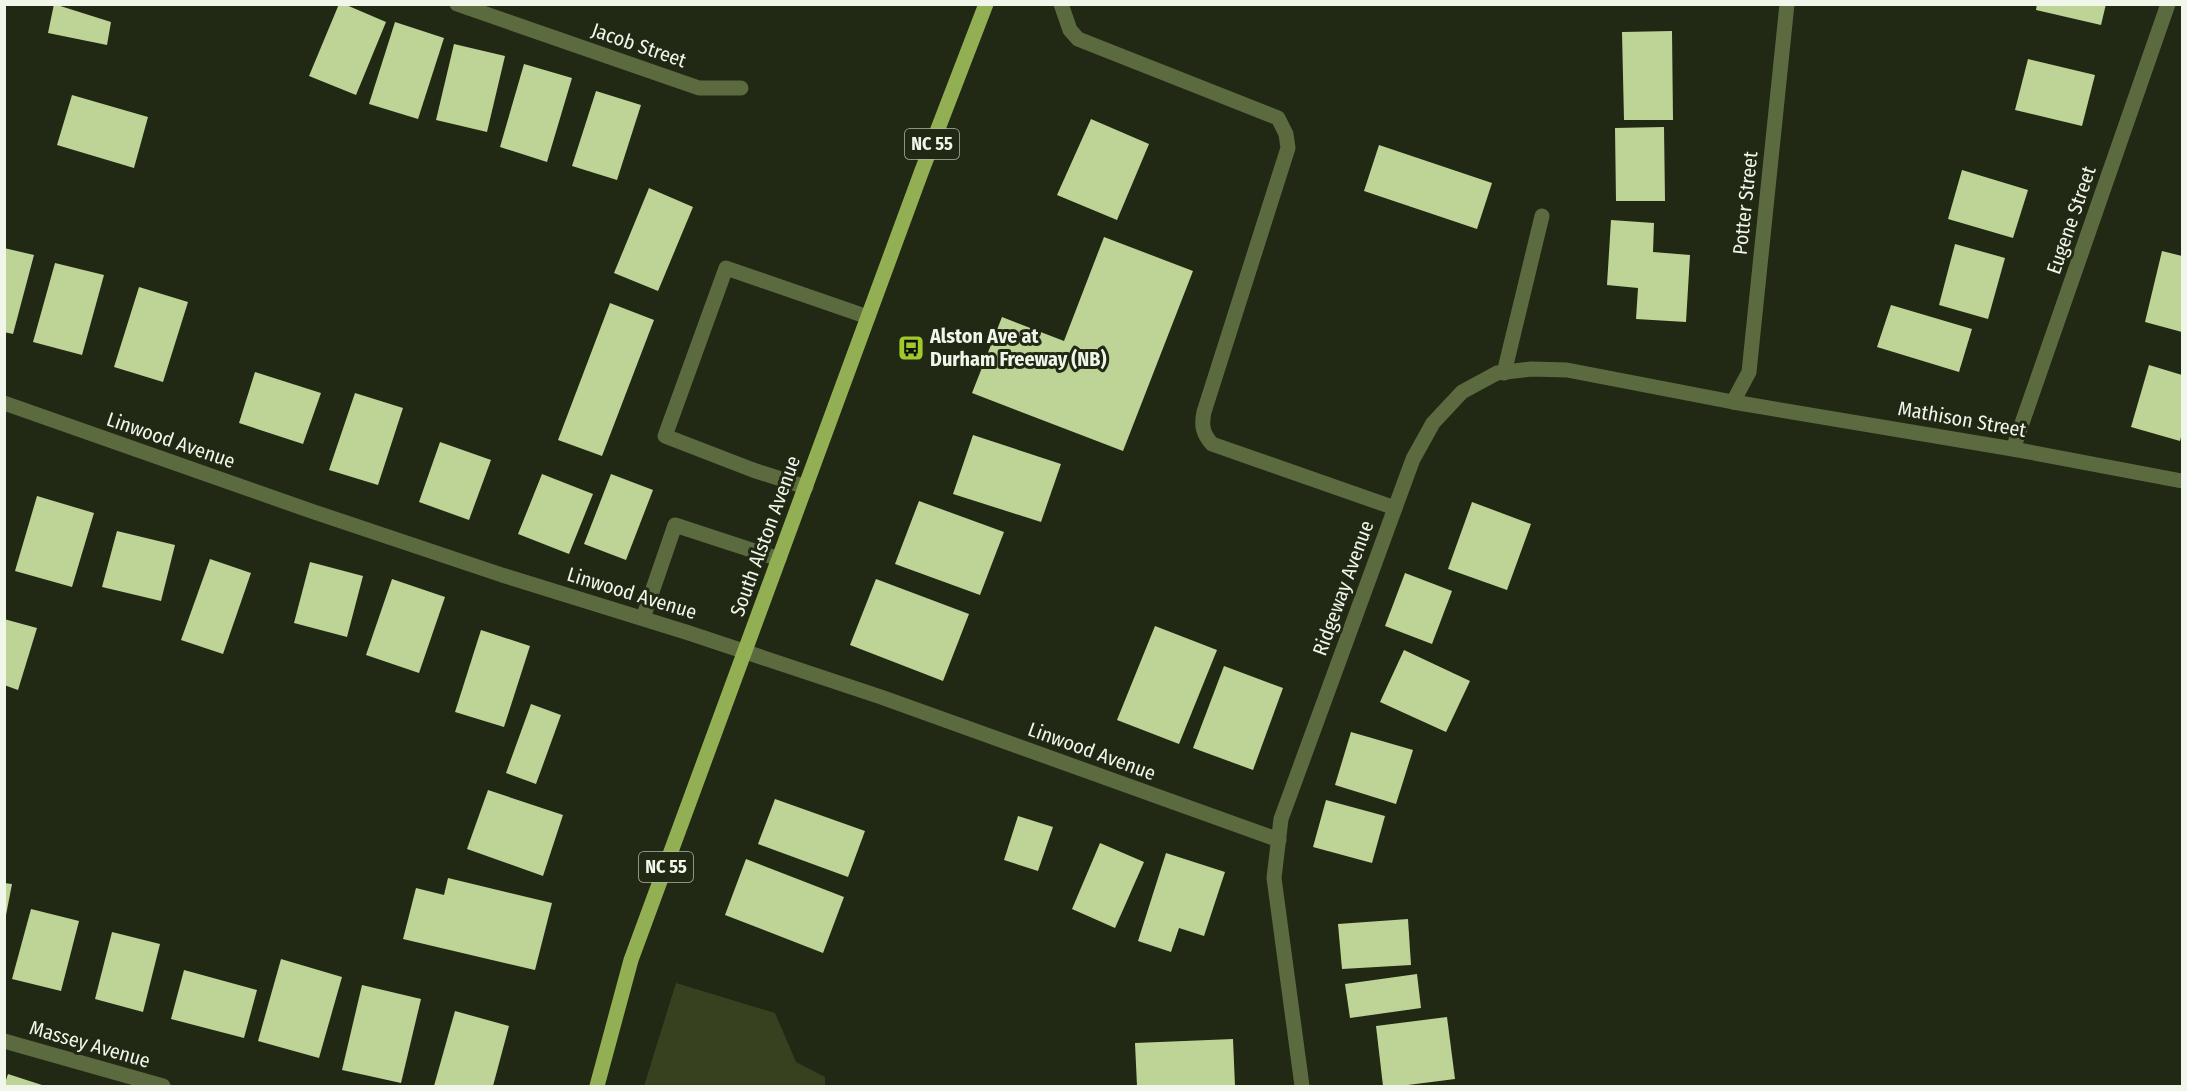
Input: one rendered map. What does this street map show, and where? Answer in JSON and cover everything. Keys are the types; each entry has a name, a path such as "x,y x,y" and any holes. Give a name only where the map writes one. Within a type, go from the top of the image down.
{"main road":[{"name":"South Alston Avenue","path":"597,1086 631,960 986,4"}],"street":[{"name":"Jacob Street","path":"457,4 699,88 741,88"},
{"path":"1061,4 1070,30 1078,39 1278,118 1286,134 1288,148 1204,412 1202,423 1205,436 1212,444 1395,508"},
{"name":"Potter Street","path":"1733,402 1749,372 1787,4"},
{"name":"Eugene Street","path":"2013,449 2168,4"},
{"path":"1504,373 1542,216"},
{"path":"806,487 665,436 726,268 868,317"},
{"name":"Ridgeway Avenue","path":"1302,1086 1274,878 1283,813 1413,459 1433,423 1462,392 1497,373 1531,369 1567,370 1733,402"},
{"name":"Mathison Street","path":"1733,402 2013,449 2182,481"},
{"name":"Linwood Avenue","path":"4,403 502,575 643,618 892,700 1279,840"},
{"path":"643,618 675,525 779,559"},
{"name":"Massey Avenue","path":"4,1041 163,1086"}],"green space":[{"path":"676,983 775,1013 796,1062 825,1077 825,1086 644,1086"}],"building":[{"path":"54,4 111,22 107,45 48,33"},
{"path":"339,4 386,22 356,95 309,76"},
{"path":"2037,4 2106,4 2101,25 2036,10"},
{"path":"395,22 444,38 418,119 369,104"},
{"path":"1672,31 1673,120 1624,120 1622,32"},
{"path":"454,44 505,56 487,132 436,120"},
{"path":"2028,59 2095,75 2082,126 2015,110"},
{"path":"524,64 572,78 547,162 500,147"},
{"path":"596,91 641,105 617,180 572,166"},
{"path":"72,95 148,117 134,168 57,145"},
{"path":"1091,119 1149,144 1117,220 1057,195"},
{"path":"1664,127 1665,201 1616,201 1615,128"},
{"path":"1379,145 1492,183 1477,229 1364,191"},
{"path":"1962,170 2028,190 2013,238 1948,219"},
{"path":"649,188 693,207 658,291 614,273"},
{"path":"1611,220 1654,223 1653,252 1690,255 1686,322 1636,319 1638,288 1607,285"},
{"path":"1104,237 1193,271 1123,451 972,393 1002,317 1064,341"},
{"path":"1955,244 2005,258 1988,319 1939,305"},
{"path":"4,248 34,255 13,334 4,332"},
{"path":"2162,251 2182,256 2182,332 2145,322"},
{"path":"55,263 104,275 82,355 33,342"},
{"path":"139,287 188,302 163,382 114,367"},
{"path":"610,303 654,320 602,456 558,440"},
{"path":"1891,305 1972,329 1959,372 1877,347"},
{"path":"2149,365 2182,375 2180,441 2131,427"},
{"path":"255,372 321,393 303,444 239,423"},
{"path":"355,393 403,408 378,485 329,470"},
{"path":"973,435 1061,464 1041,522 953,494"},
{"path":"440,442 491,460 469,520 419,502"},
{"path":"542,474 593,494 569,554 518,534"},
{"path":"611,474 653,490 626,560 584,544"},
{"path":"37,496 94,513 72,587 15,571"},
{"path":"919,501 1004,532 980,595 895,564"},
{"path":"1472,502 1531,524 1507,590 1448,569"},
{"path":"117,531 175,545 161,601 102,587"},
{"path":"210,559 251,573 223,654 181,640"},
{"path":"310,562 363,576 347,637 294,623"},
{"path":"1405,573 1452,591 1432,644 1385,626"},
{"path":"392,579 445,597 419,673 366,655"},
{"path":"876,579 969,614 943,681 850,645"},
{"path":"4,619 37,628 18,690 4,685"},
{"path":"1155,626 1217,650 1179,744 1117,720"},
{"path":"481,630 530,646 504,727 455,712"},
{"path":"1404,650 1470,681 1446,732 1380,702"},
{"path":"1224,666 1283,688 1253,770 1193,748"},
{"path":"531,704 561,715 536,784 506,773"},
{"path":"1351,732 1413,750 1396,804 1335,785"},
{"path":"488,790 563,815 543,876 467,849"},
{"path":"775,799 865,831 848,877 758,844"},
{"path":"1326,800 1385,816 1372,863 1313,847"},
{"path":"1018,816 1053,827 1038,871 1004,860"},
{"path":"1100,843 1144,862 1115,928 1072,909"},
{"path":"1166,853 1225,872 1204,936 1179,928 1171,952 1138,941"},
{"path":"746,859 844,897 823,953 725,915"},
{"path":"448,878 552,903 535,970 403,939 416,888 444,895"},
{"path":"4,883 12,884 6,915 4,915"},
{"path":"31,909 79,921 61,991 12,979"},
{"path":"1408,919 1411,965 1342,969 1338,924"},
{"path":"112,932 160,944 143,1012 95,999"},
{"path":"281,959 342,977 319,1058 258,1041"},
{"path":"184,970 257,990 244,1038 171,1019"},
{"path":"1417,974 1421,1008 1350,1018 1345,984"},
{"path":"362,985 421,999 401,1083 342,1070"},
{"path":"455,1011 509,1026 493,1086 434,1086"},
{"path":"1447,1017 1455,1079 1383,1086 1376,1026"},
{"path":"1233,1039 1235,1086 1137,1086 1135,1043"},
{"path":"8,1074 45,1086 4,1086"}],"place":[{"name":"Alston Ave at Durham Freeway (NB)","path":"911,348"}]}
